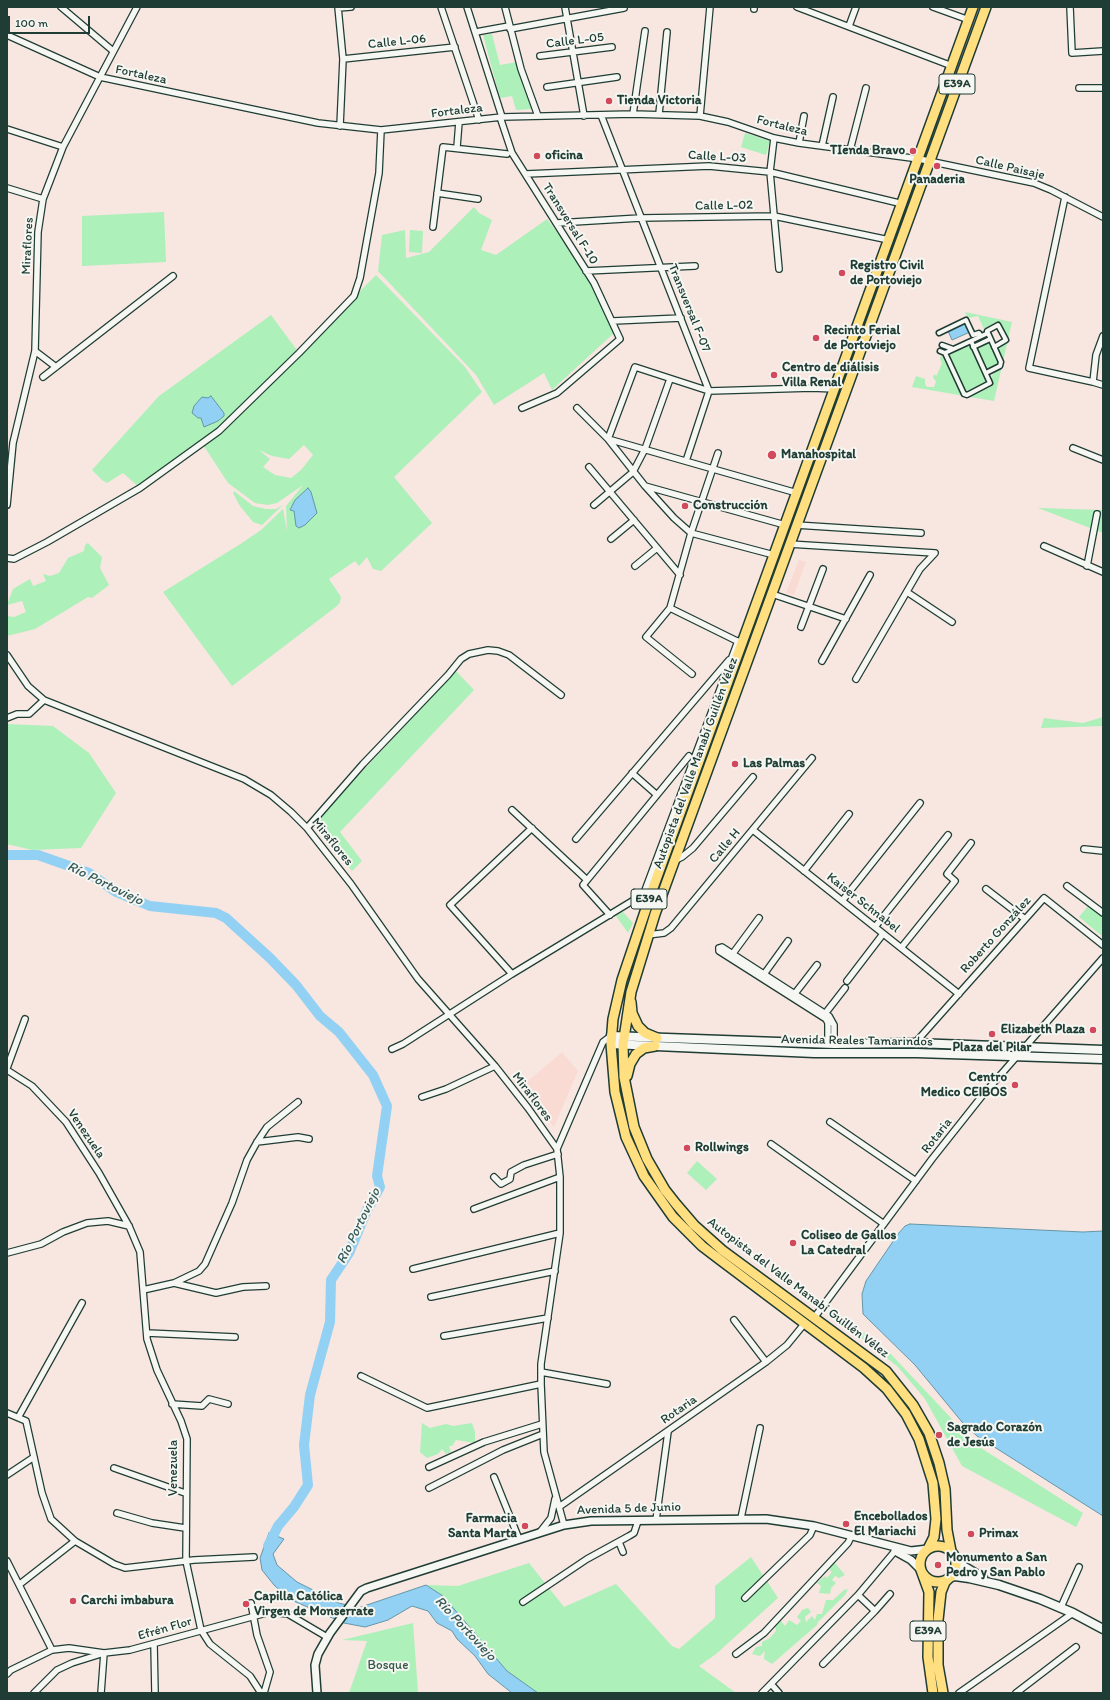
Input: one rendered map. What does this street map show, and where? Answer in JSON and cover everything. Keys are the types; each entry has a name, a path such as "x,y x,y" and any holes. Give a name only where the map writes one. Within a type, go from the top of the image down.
{"main road":[{"name":"Autopista del Valle Manabí Guillén Vélez","path":"928,1549 935,1531 935,1498 926,1456 912,1425 897,1401 876,1378 702,1246 673,1217 651,1188 632,1152 623,1126 615,1092 611,1040 616,1006 626,965 692,772 793,504 903,204 973,7"},
{"name":"Autopista del Valle Manabí Guillén Vélez","path":"953,1554 948,1541 943,1476 935,1448 922,1419 906,1394 886,1372 722,1250 679,1209 665,1190 647,1159 634,1127 626,1088 623,1041 626,1015 633,983 648,935 772,594 802,507 986,7"},
{"path":"793,504 802,507"},
{"path":"626,1088 628,1070 632,1059 644,1048 656,1042 635,1022 631,1007 633,983"},
{"name":"Avenida Reales Tamarindos","path":"611,1040 831,1044 915,1043 1103,1050"},
{"name":"Avenida Reales Tamarindos","path":"656,1042 814,1053 917,1053 1103,1059"},
{"path":"928,1549 938,1546 948,1548 966,1568 998,1585"},
{"name":"E39A","path":"928,1549 922,1556 921,1570 929,1592 928,1657 934,1693"},
{"name":"E39A","path":"943,1693 938,1665 938,1620 941,1592 956,1567 953,1554"},
{"path":"921,1570 929,1579 934,1581 940,1582 950,1577 964,1577 998,1585 1061,1607 1103,1629"}],"street":[{"path":"62,7 113,51"},
{"name":"Miraflores","path":"7,505 13,442 35,351 38,232 43,199 63,147 136,7"},
{"path":"340,126 342,59 338,8 352,7"},
{"path":"442,7 479,120"},
{"name":"Transversal F-10","path":"468,7 512,153 586,270 613,321 620,339 557,392 522,408"},
{"path":"505,7 509,28 520,60 521,69 538,116"},
{"path":"565,7 580,82 584,116"},
{"path":"700,116 710,7"},
{"path":"797,7 805,8 952,66"},
{"path":"849,26 856,7"},
{"path":"933,7 969,20"},
{"path":"1070,7 1072,52 1103,52"},
{"path":"476,32 568,19 624,8"},
{"path":"633,114 645,31"},
{"path":"659,114 667,32"},
{"name":"Fortaleza","path":"7,35 100,77 318,123 340,126 381,130 501,117 633,114 700,116 728,122 774,138 799,143 919,159"},
{"name":"Calle L-06","path":"342,59 455,47"},
{"name":"Calle L-05","path":"540,56 574,53 612,47"},
{"path":"547,87 617,77"},
{"path":"850,150 866,88"},
{"path":"1079,88 1103,88"},
{"path":"822,146 832,97"},
{"name":"Transversal F-07","path":"601,115 640,218 661,267 709,391"},
{"path":"799,143 804,116"},
{"path":"457,148 459,122"},
{"path":"7,129 63,147"},
{"path":"7,558 14,559 140,488 232,419 354,296 360,278 379,173 381,130"},
{"path":"774,138 770,172 779,269"},
{"path":"433,227 443,147 507,154"},
{"name":"Calle Paisaje","path":"919,159 1034,183 1103,217"},
{"name":"Calle L-03","path":"526,174 709,166 770,172 903,204"},
{"path":"7,188 43,199"},
{"path":"437,193 478,199"},
{"path":"1065,197 1028,368 1103,385"},
{"name":"Calle L-02","path":"557,223 640,218 774,216 889,240"},
{"path":"586,270 695,266"},
{"path":"43,377 173,276"},
{"path":"613,321 681,318"},
{"path":"939,333 966,320 973,335 979,333 981,336"},
{"path":"986,373 1000,366 1001,362 986,331 998,325 1006,340 994,347"},
{"path":"945,353 988,333"},
{"path":"1093,382 1096,355 1103,336"},
{"path":"973,347 990,339"},
{"path":"940,351 945,353 964,394 967,395 989,385 990,383 970,341"},
{"path":"942,345 953,349"},
{"path":"35,351 56,367"},
{"path":"608,439 635,367 709,391 812,388 835,389"},
{"path":"594,505 633,472 646,450 670,379"},
{"path":"686,461 709,391"},
{"path":"577,408 608,439 633,472 674,518 691,533 774,555"},
{"path":"608,439 797,493"},
{"path":"1073,448 1103,460"},
{"path":"692,674 646,637 670,608 691,533 718,453"},
{"path":"589,467 680,575"},
{"path":"645,486 785,525"},
{"path":"1087,566 1097,514"},
{"path":"610,539 634,520"},
{"path":"796,525 921,533"},
{"path":"789,544 935,553 920,569 856,679"},
{"path":"1044,546 1103,572"},
{"path":"636,566 657,548"},
{"path":"801,627 823,569"},
{"path":"822,661 870,575"},
{"path":"908,592 952,622"},
{"path":"772,594 846,619"},
{"path":"576,839 732,657 740,644 670,608"},
{"path":"307,828 363,764 448,675 461,659 469,654 488,650 498,651 509,655 561,695"},
{"name":"Miraflores","path":"7,656 9,664 28,686 44,700 244,779 271,795 307,828 351,884 418,979 451,1014 495,1066 528,1108 557,1152"},
{"path":"644,894 692,772 732,657"},
{"path":"7,718 17,714 29,714 44,700"},
{"path":"610,914 583,885 689,756"},
{"name":"Calle H","path":"648,935 664,932 671,928 812,758"},
{"path":"678,768 692,772"},
{"path":"632,773 658,795"},
{"path":"674,861 682,857 692,848 754,777"},
{"path":"842,901 920,803"},
{"path":"512,810 587,880"},
{"path":"804,871 849,814"},
{"path":"512,974 450,905 532,828"},
{"name":"Kaiser Schnabel","path":"753,830 959,994"},
{"path":"875,927 948,835"},
{"path":"681,843 688,849 692,848"},
{"path":"901,948 955,881 947,874 971,843"},
{"path":"1084,849 1103,851"},
{"path":"1067,886 1103,912"},
{"path":"392,1049 653,888"},
{"path":"986,889 1025,920"},
{"name":"Roberto González","path":"915,1043 1044,898 1103,945"},
{"path":"759,918 731,956 833,1022 831,1044"},
{"path":"847,981 883,934"},
{"path":"763,976 788,941"},
{"name":"Rotaria","path":"814,1318 916,1181 1014,1057 1082,984 1103,958"},
{"path":"794,996 817,965"},
{"path":"824,1015 845,988"},
{"path":"7,1069 25,1019"},
{"path":"564,1524 546,1460 542,1424 541,1384 541,1372 560,1233 560,1177 557,1152 604,1042 611,1040"},
{"path":"422,1097 446,1089 495,1066"},
{"name":"Venezuela","path":"7,1069 32,1086 66,1122 99,1173 129,1226 140,1252 147,1339 157,1370 187,1439 185,1493 186,1561 201,1630 210,1644 250,1676 261,1693"},
{"path":"143,1290 174,1283 199,1271 205,1264 256,1142 267,1127 298,1102"},
{"path":"830,1122 916,1181"},
{"path":"256,1142 298,1137 309,1139"},
{"path":"771,1144 884,1224"},
{"path":"494,1177 501,1184 510,1179 511,1172 524,1165 557,1152"},
{"path":"474,1209 560,1177"},
{"path":"7,1252 41,1244 63,1232 87,1223 108,1221 129,1226"},
{"path":"413,1269 560,1233"},
{"path":"431,1297 555,1271"},
{"path":"174,1283 216,1293 243,1287 266,1286"},
{"path":"19,1416 82,1303"},
{"path":"444,1336 548,1318"},
{"path":"734,1320 766,1362"},
{"name":"Rotaria","path":"559,1506 668,1432 766,1362 787,1345 805,1324"},
{"path":"147,1332 235,1338"},
{"path":"541,1372 606,1384"},
{"path":"361,1376 427,1408 541,1384"},
{"path":"172,1404 202,1406 209,1399 228,1404"},
{"path":"8,1415 19,1416 26,1421 42,1493 52,1519 75,1541 114,1564 125,1568 186,1561 233,1557 254,1557"},
{"path":"429,1467 484,1442 542,1424"},
{"path":"741,1518 760,1428"},
{"path":"656,1520 668,1432"},
{"path":"429,1488 503,1450 543,1434"},
{"path":"7,1475 34,1456"},
{"path":"114,1468 185,1493"},
{"path":"494,1477 519,1540"},
{"path":"540,1532 549,1522 553,1514 556,1497"},
{"path":"117,1513 152,1523 185,1528"},
{"name":"Avenida 5 de Junio","path":"317,1693 315,1665 318,1654 353,1600 367,1588 519,1540 564,1524 591,1521 741,1518 766,1519 814,1526 871,1541"},
{"path":"523,1602 587,1559 634,1533 638,1520"},
{"path":"745,1598 810,1535 814,1526"},
{"path":"736,1654 764,1633 848,1543 852,1535"},
{"path":"20,1584 75,1541"},
{"path":"871,1541 911,1551 928,1549"},
{"path":"871,1541 895,1551 911,1560 921,1570"},
{"path":"619,1542 623,1552"},
{"path":"762,1693 772,1685 858,1595 895,1551"},
{"path":"7,1561 20,1584 52,1650"},
{"path":"1061,1607 1079,1567"},
{"path":"824,1664 890,1594"},
{"path":"858,1595 875,1611"},
{"path":"251,1603 252,1616 257,1635 270,1672 264,1693"},
{"name":"Efrén Flor","path":"8,1671 52,1650 70,1648 104,1653 130,1650 270,1612 282,1612 329,1635"},
{"path":"959,1693 1073,1613"},
{"path":"154,1644 155,1693"},
{"path":"1016,1693 1076,1647"},
{"path":"34,1693 57,1670 72,1663 104,1653 101,1693"},
{"path":"772,1685 779,1693"}],"shaded area":[{"path":"799,560 806,562 794,595 786,593"},
{"path":"562,1052 578,1071 554,1127 521,1087"}],"green space":[{"path":"492,34 500,65 517,62 532,109 516,110 512,96 500,98 483,35"},
{"path":"745,133 770,141 766,155 741,147"},
{"path":"474,207 479,213 492,220 481,250 496,255 547,219 565,242 587,277 608,315 614,333 552,390 544,373 494,405 476,375 378,271 382,235 405,230 406,258 429,252"},
{"path":"164,212 166,262 82,266 82,216"},
{"path":"410,230 423,231 422,253 409,252"},
{"path":"376,275 465,367 482,392 394,477 432,523 381,571 373,569 367,557 359,566 355,561 329,579 341,597 337,606 232,686 163,592 261,530 283,509 287,531 286,506 303,485 277,503 268,505 255,503 228,483 202,443 140,488 123,473 107,483 92,470 159,396 271,315 299,353","holes":["304,445 313,455 301,470 291,478 275,475 263,467 270,459 259,450 272,456 289,459","311,492 316,513 305,525 296,526 294,511 290,510 295,500"]},
{"path":"965,312 1012,322 994,401 912,387 916,376 925,379 925,384 927,387 934,387 936,382 933,377 934,374 936,376 937,375 942,363 940,359 942,353 961,394 971,396 990,387 993,372 1000,369 1002,361 997,350 998,346 1006,342 1007,337 1000,322 996,322 984,329 978,316 968,318"},
{"path":"989,342 999,365 987,370 977,348"},
{"path":"969,343 987,382 965,392 947,354"},
{"path":"234,491 253,506 266,509 276,509 283,505 262,525 253,522 240,506 233,493"},
{"path":"1038,508 1103,510 1103,533"},
{"path":"88,543 102,557 100,568 109,585 92,598 88,597 35,629 7,636 7,616 14,617 26,612 22,601 7,605 13,589 30,579 33,586 46,581 43,574 50,576 59,573 68,558 84,551 85,545"},
{"path":"456,671 474,690 340,832 362,861 352,871 314,823"},
{"path":"1103,717 1103,726 1041,728 1044,718 1083,723"},
{"path":"7,724 53,726 89,753 116,793 81,848 32,850 7,844"},
{"path":"1088,906 1103,917 1103,937 1079,917"},
{"path":"623,912 633,923 628,933 616,916"},
{"path":"697,1161 717,1179 706,1190 687,1173"},
{"path":"839,1314 888,1351 950,1417 970,1441 1083,1513 1076,1527 962,1466 925,1399 898,1367 835,1317"},
{"path":"422,1423 430,1428 446,1424 453,1426 472,1423 475,1432 475,1443 456,1440 452,1446 449,1446 451,1452 446,1454 442,1449 438,1454 427,1458 420,1452"},
{"path":"751,1557 778,1598 716,1654 699,1666 736,1693 538,1693 507,1671 443,1596 426,1585 458,1586 529,1563 564,1607 616,1584 672,1646 679,1649 715,1618 715,1586"},
{"path":"834,1562 845,1575 839,1578 835,1576 832,1580 836,1583 831,1588 830,1594 819,1593 821,1586 817,1583 825,1576 827,1578 832,1572 827,1567"},
{"path":"848,1589 845,1595 818,1622 817,1625 772,1664 764,1659 765,1651 760,1656 752,1654 756,1647 762,1646 762,1642 770,1638 776,1631 775,1625 781,1621 785,1626 789,1620 797,1625 801,1621 797,1617 802,1610 808,1608 811,1612 805,1617 806,1622 812,1616 815,1620 817,1614 822,1614 826,1600 833,1600 844,1590"},
{"name":"Bosque","path":"413,1623 418,1693 349,1693 367,1641 342,1640"}],"water":[{"path":"966,323 970,332 952,340 948,331"},
{"path":"211,396 224,413 224,416 218,421 204,427 201,418 198,418 192,413 194,406 202,397 208,398"},
{"path":"308,488 311,492 317,513 305,525 299,528 296,526 294,511 290,510 295,500"},
{"path":"910,1224 1083,1232 1103,1231 1103,1516 977,1436 962,1422 915,1365 863,1314 862,1294 866,1281 898,1234 905,1226"},
{"path":"269,1533 284,1539 273,1554 277,1565 297,1582 339,1603 358,1608 426,1585 443,1596 507,1671 538,1693 512,1693 488,1674 475,1656 457,1639 452,1631 437,1623 428,1611 412,1606 388,1620 365,1627 344,1623 289,1599 274,1585 262,1570 260,1558"}],"waterway":[{"name":"Río Portoviejo","path":"7,855 38,855 89,873 116,892 150,906 216,913 226,918 270,958 296,985 320,1016 339,1032 373,1075 387,1106 377,1176 380,1187 367,1210 349,1253 331,1280 330,1322 310,1395 304,1445 308,1485 294,1507 278,1526 268,1546"}],"place":[{"name":"Tienda Victoria","path":"609,101"},
{"name":"TIenda Bravo","path":"913,151"},
{"name":"oficina","path":"537,156"},
{"name":"Panaderia","path":"937,166"},
{"name":"Registro Civil de Portoviejo","path":"842,273"},
{"name":"Recinto Ferial de Portoviejo","path":"816,338"},
{"name":"Centro de diálisis Villa Renal","path":"774,375"},
{"name":"Manahospital","path":"772,455"},
{"name":"Construcción","path":"685,506"},
{"name":"Las Palmas","path":"735,764"},
{"name":"Elizabeth Plaza","path":"1093,1030"},
{"name":"Plaza del Pilar","path":"992,1034"},
{"name":"Centro Medico CEIBOS","path":"1015,1085"},
{"name":"Rollwings","path":"687,1148"},
{"name":"Coliseo de Gallos La Catedral","path":"793,1243"},
{"name":"Sagrado Corazón de Jesús","path":"939,1435"},
{"name":"Encebollados El Mariachi","path":"846,1524"},
{"name":"Farmacia Santa Marta","path":"525,1526"},
{"name":"Primax","path":"971,1534"},
{"name":"Monumento a San Pedro y San Pablo","path":"938,1565"},
{"name":"Carchi imbabura","path":"73,1601"},
{"name":"Capilla Católica Virgen de Monserrate","path":"246,1604"}]}
